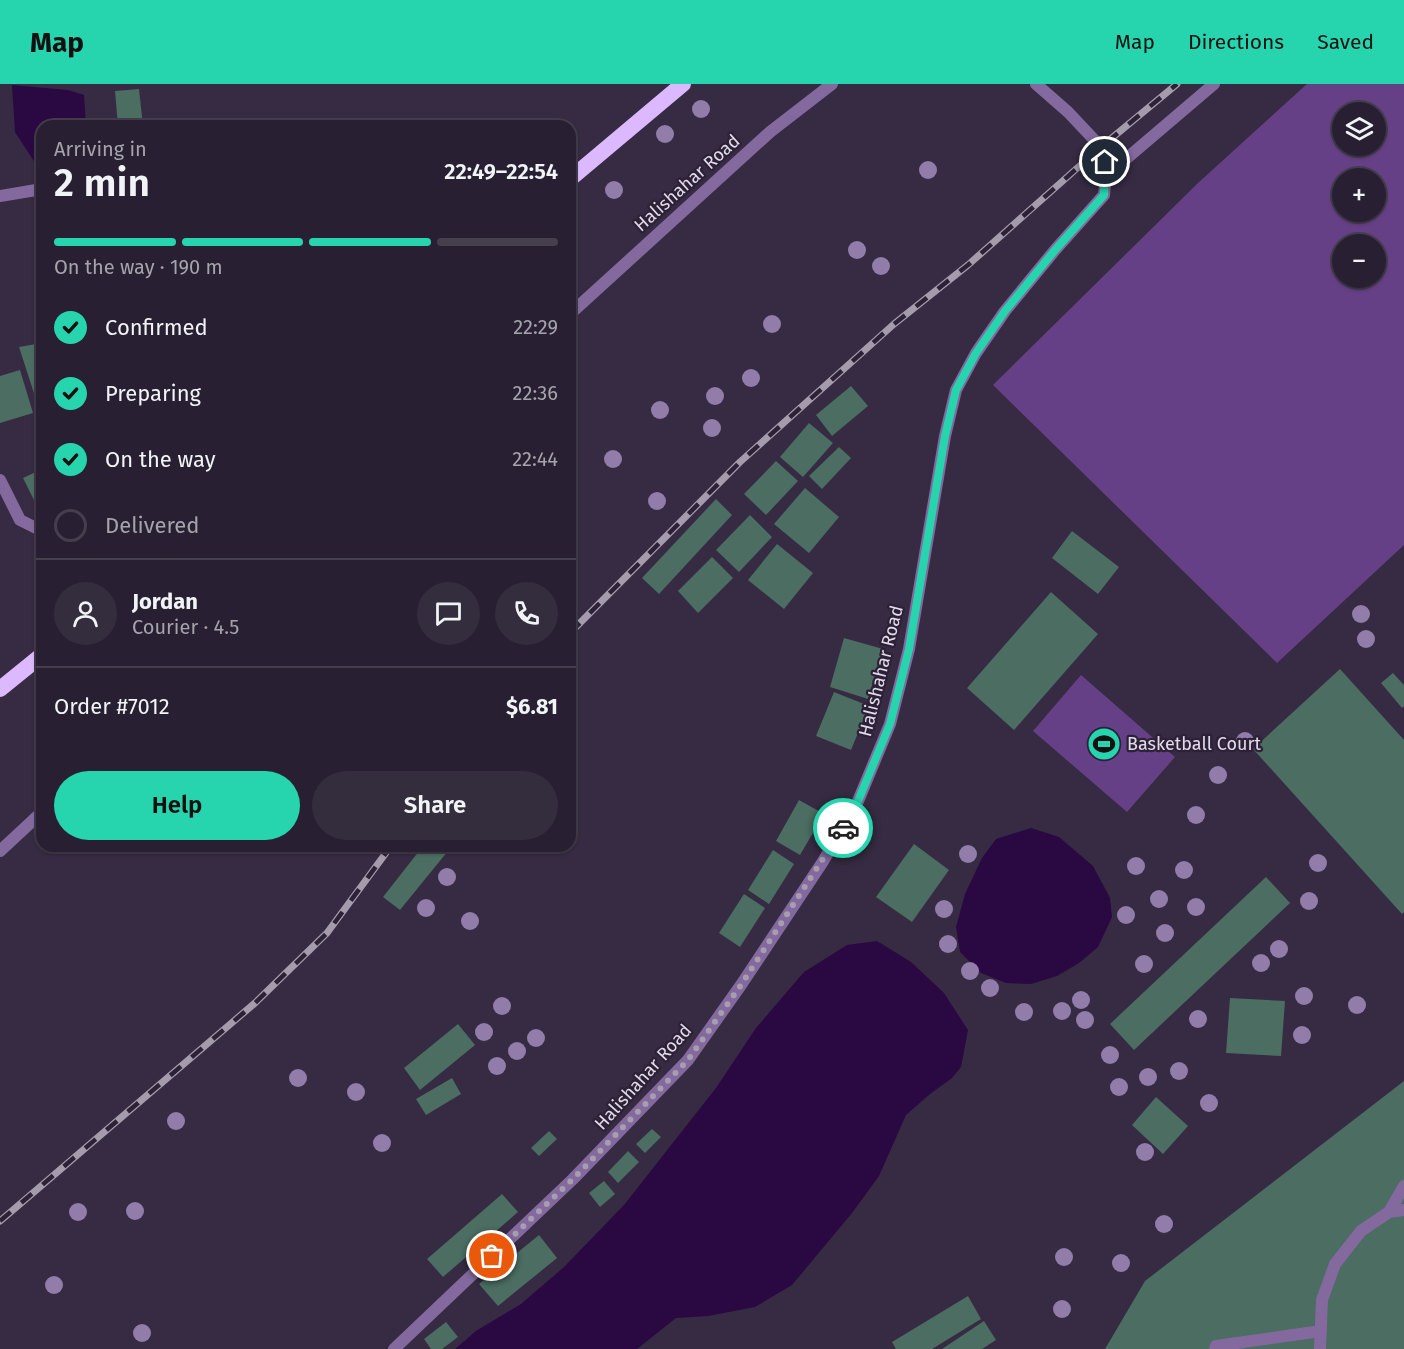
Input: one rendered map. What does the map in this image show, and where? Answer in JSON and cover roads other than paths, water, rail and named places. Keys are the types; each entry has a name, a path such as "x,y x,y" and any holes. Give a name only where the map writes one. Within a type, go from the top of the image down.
{"highway":[{"path":"576,174 683,84"},
{"path":"0,689 36,660"}],"street":[{"name":"Halishahar Road","path":"576,309 771,132 832,84"},
{"name":"Halishahar Road","path":"394,1349 573,1179 688,1060 828,854 856,806 890,724 909,649 945,436 956,390 976,353 1005,311 1104,195 1106,176 1101,147 1068,112 1036,84"},
{"path":"1106,176 1214,84"},
{"path":"0,196 36,190"},
{"path":"0,480 20,520 36,528"},
{"path":"0,851 36,818"},
{"path":"1320,1349 1322,1300 1335,1264 1361,1231 1389,1212 1404,1186"},
{"path":"1389,1212 1404,1210"},
{"path":"1215,1349 1216,1346 1321,1331"}],"railway":[{"path":"576,627 740,462 894,324 968,265 1101,147 1177,84"},
{"path":"0,1221 255,1003 327,933 387,852"}],"place":[{"name":"Basketball Court","path":"1104,744"}]}
